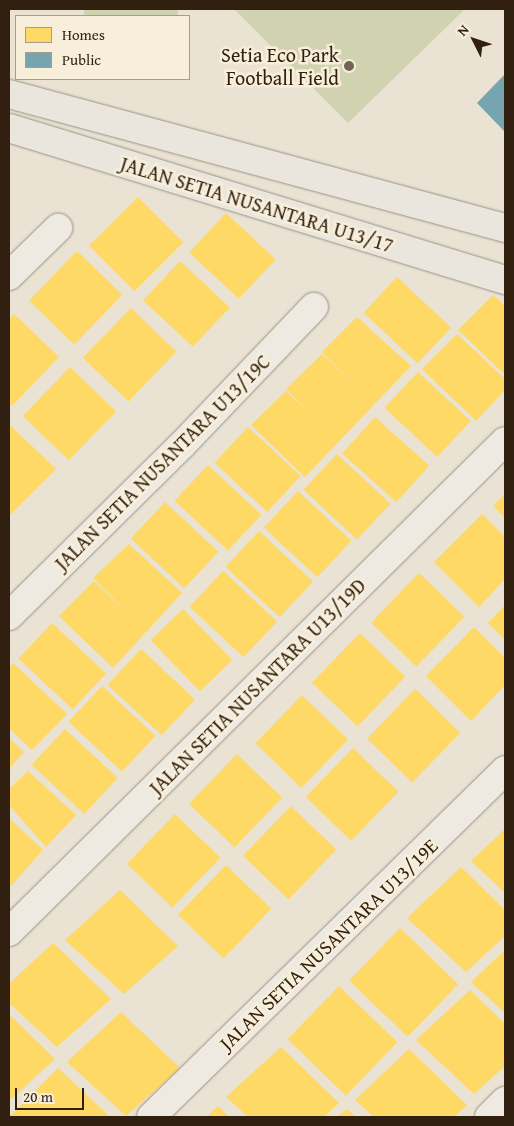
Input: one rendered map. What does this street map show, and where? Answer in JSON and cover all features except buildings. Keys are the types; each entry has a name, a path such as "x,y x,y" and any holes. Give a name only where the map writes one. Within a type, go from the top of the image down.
{"main road":[{"name":"JALAN SETIA NUSANTARA U13/17","path":"9,94 505,228"},
{"name":"JALAN SETIA NUSANTARA U13/17","path":"9,128 505,280"}],"street":[{"path":"9,276 58,228"},
{"name":"JALAN SETIA NUSANTARA U13/19C","path":"9,616 182,444 314,307"},
{"name":"JALAN SETIA NUSANTARA U13/19D","path":"9,932 505,441"},
{"name":"JALAN SETIA NUSANTARA U13/19E","path":"152,1117 505,770"},
{"path":"489,1117 505,1102"}],"green space":[{"path":"84,9 178,9 178,15 84,15"},
{"name":"Setia Eco Park Football Field","path":"234,9 465,9 348,123"}],"place":[{"name":"Setia Eco Park Football Field","path":"349,66"}]}
